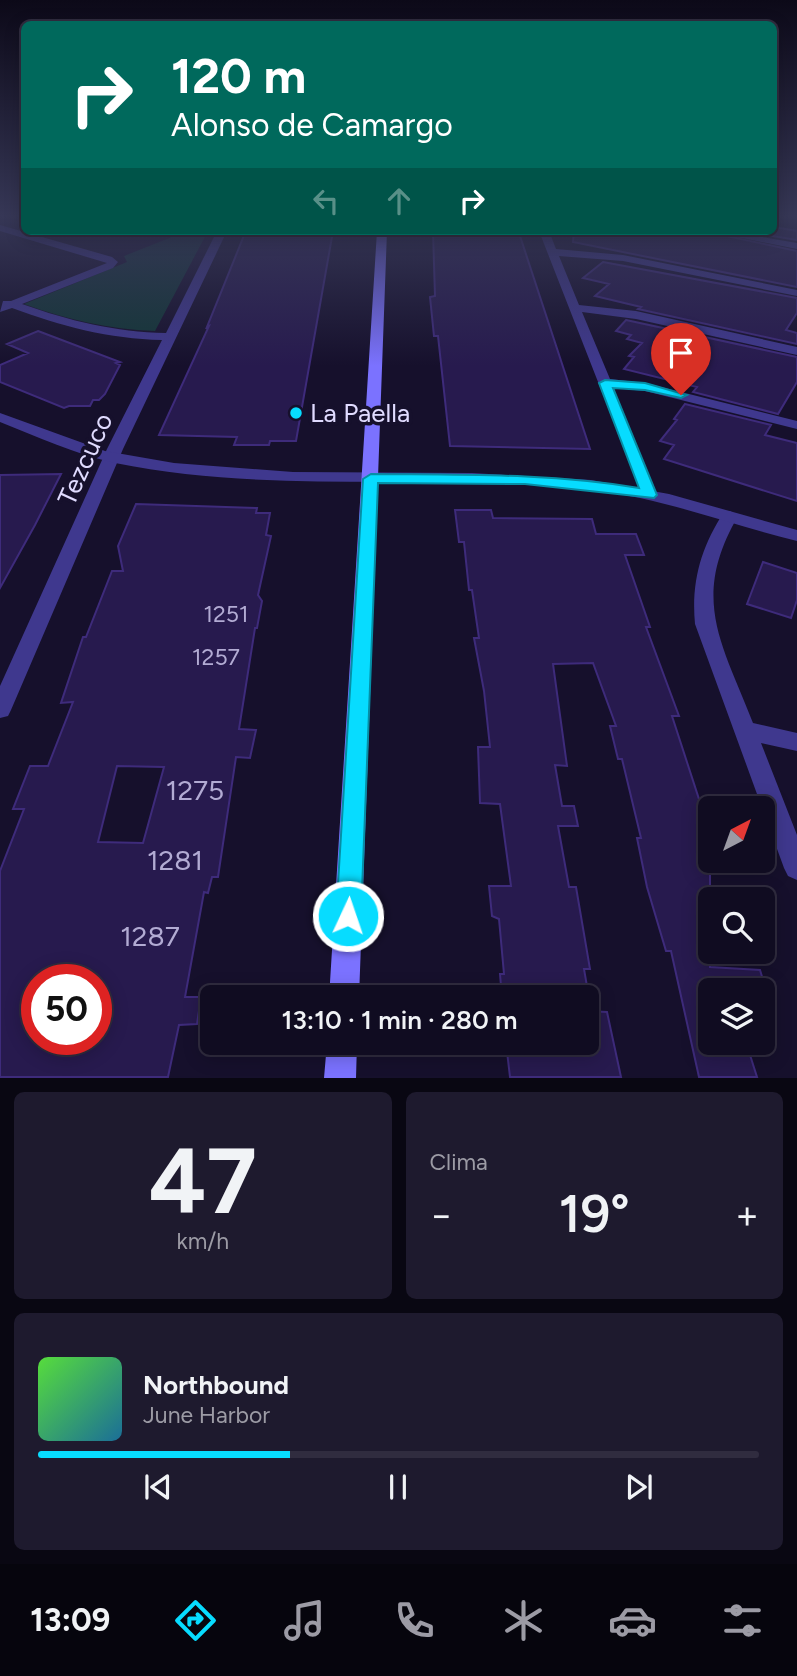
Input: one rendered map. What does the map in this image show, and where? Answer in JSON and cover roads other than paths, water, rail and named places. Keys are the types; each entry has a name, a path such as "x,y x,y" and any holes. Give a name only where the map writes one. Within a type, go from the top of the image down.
{"main road":[{"path":"345,985 380,266"},
{"path":"340,1077 341,1055"}],"street":[{"path":"4,305 108,266"},
{"name":"Tezcuco","path":"0,710 112,457 205,266"},
{"path":"559,266 649,495"},
{"path":"664,266 797,293"},
{"path":"4,305 92,332 170,337"},
{"path":"575,308 636,315 797,351"},
{"path":"605,383 645,387 797,425"},
{"path":"0,417 112,457 166,467 257,477 525,479 594,485 649,495 797,536"},
{"path":"730,516 707,559 702,581 702,606 710,644 797,868"},
{"path":"745,730 797,742"}],"place":[{"name":"La Paella","path":"296,413"}]}
